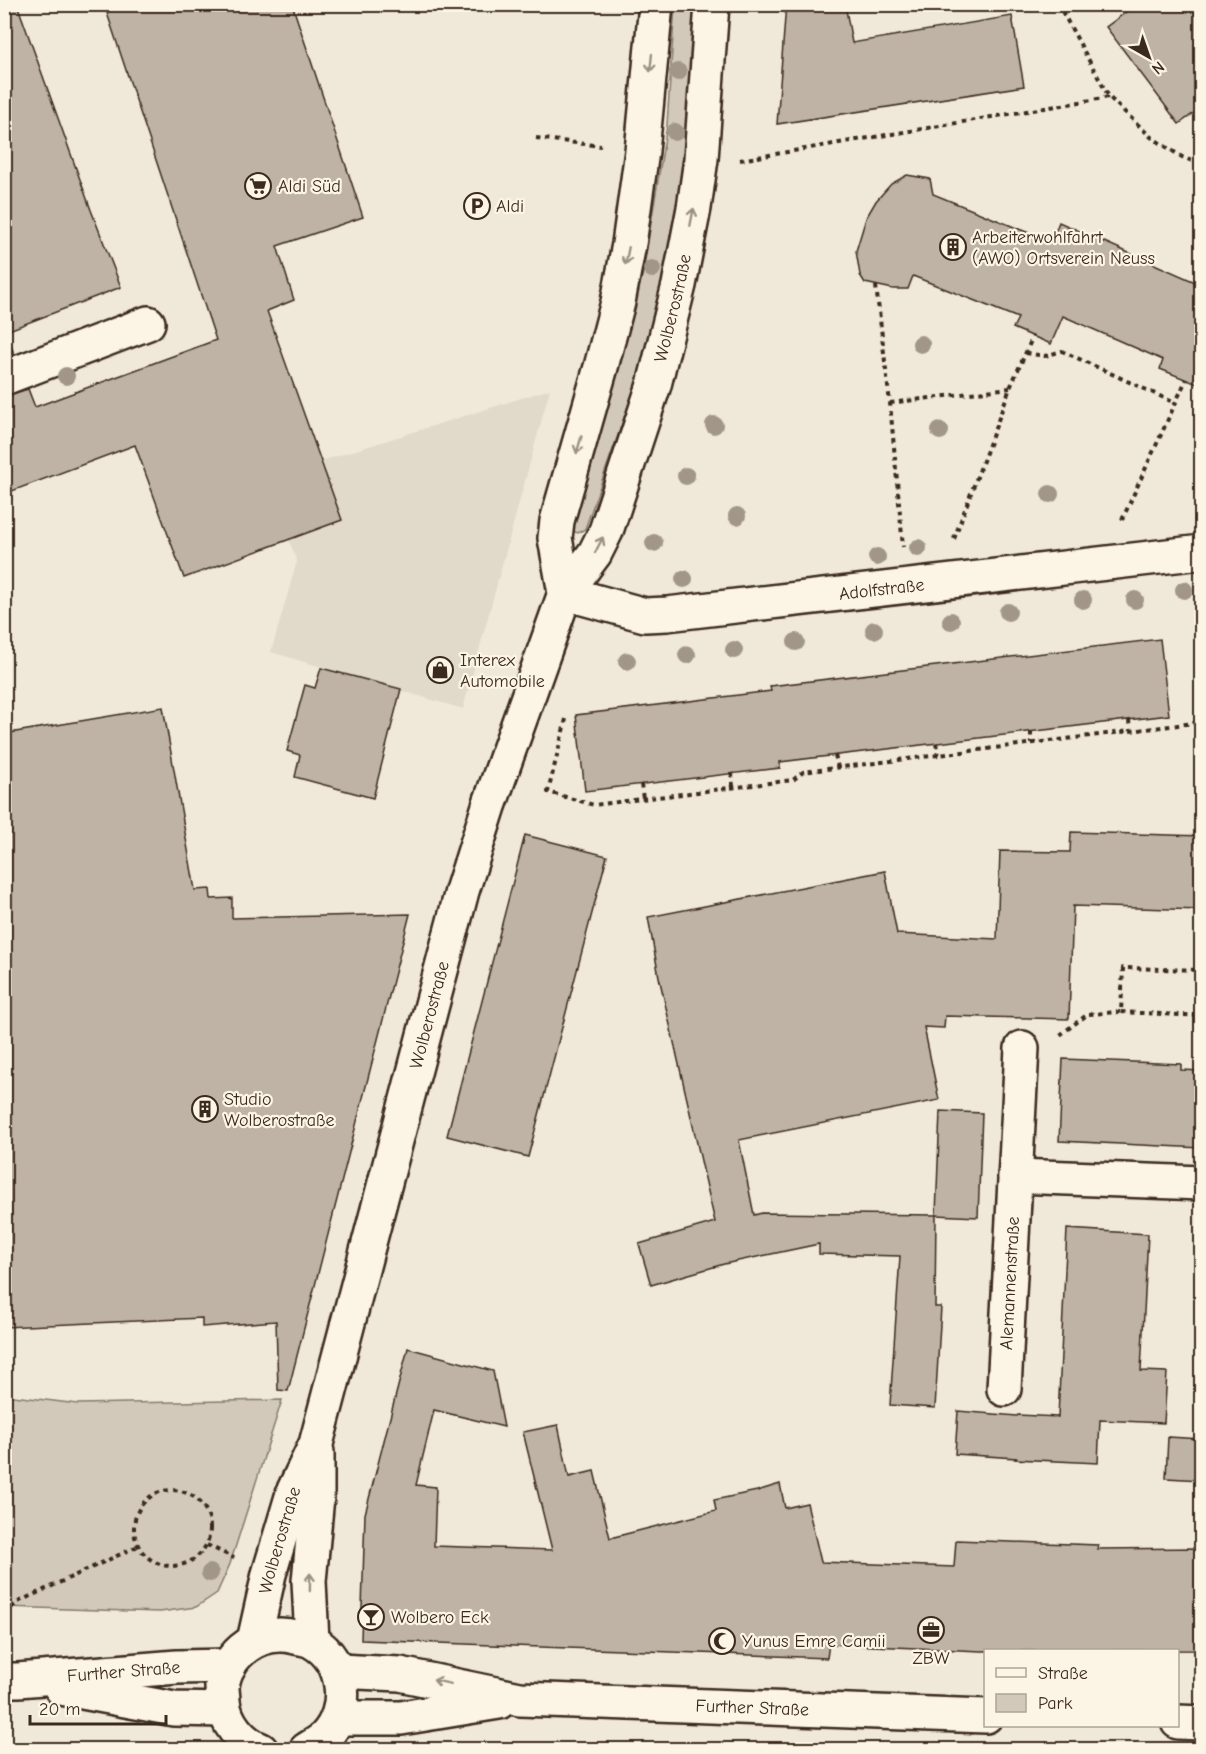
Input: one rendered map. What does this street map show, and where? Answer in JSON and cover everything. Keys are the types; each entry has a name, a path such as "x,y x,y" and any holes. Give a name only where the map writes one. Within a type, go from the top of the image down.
{"street":[{"name":"Wolberostraße","path":"565,593 555,538 557,521 618,302 631,233 642,151 656,4"},
{"name":"Wolberostraße","path":"254,1641 269,1574 294,1490 316,1444 462,891 489,806 565,593 595,553 606,531 654,385 679,285 694,208 701,159 712,4"},
{"path":"4,378 148,322"},
{"name":"Adolfstraße","path":"565,593 645,615 667,614 1202,552"},
{"name":"Alemannenstraße","path":"1004,1389 1022,1048"},
{"path":"1015,1176 1202,1183"},
{"name":"Wolberostraße","path":"312,1641 309,1581 317,1497 316,1444"},
{"path":"259,1749 236,1733 224,1710 222,1687 229,1666 240,1651 254,1641 283,1633 312,1641 328,1653 338,1671 343,1695 338,1719 324,1738 306,1749"},
{"name":"Further Straße","path":"11,1680 177,1667 229,1666"},
{"name":"Further Straße","path":"338,1671 400,1674 520,1699 984,1716"},
{"name":"Further Straße","path":"11,1680 174,1709 224,1710"},
{"name":"Further Straße","path":"338,1719 401,1718 520,1699"},
{"path":"1179,1722 1202,1723"}],"path":[{"path":"1058,4 1109,97 1151,137 1182,157 1202,165"},
{"path":"701,159 744,160 1109,97"},
{"path":"536,138 642,151"},
{"path":"876,286 890,403 907,587"},
{"path":"939,582 962,513 1010,388 1033,336"},
{"path":"1026,353 1045,356 1062,351 1175,403"},
{"path":"1102,564 1186,380"},
{"path":"890,403 1010,388"},
{"path":"567,717 548,792 594,805 793,780 803,772 1202,722"},
{"path":"1129,720 1130,731"},
{"path":"1031,732 1031,744"},
{"path":"936,743 938,755"},
{"path":"835,755 837,768"},
{"path":"732,773 733,788"},
{"path":"641,784 642,799"},
{"path":"1121,1012 1123,968 1202,970"},
{"path":"1055,1038 1088,1014 1121,1012 1202,1016"},
{"path":"181,1490 194,1495 205,1506 211,1526 207,1545 193,1561 171,1567 152,1561 138,1546 133,1528 140,1506 158,1491 181,1490"},
{"path":"4,1613 20,1601 138,1546"}],"shaded area":[{"path":"550,389 463,709 271,652 297,561 289,540 342,520 321,461"}],"green space":[{"path":"675,5 697,5 689,134 663,278 640,372 585,529 578,533 570,530 569,523 612,393 643,273 667,125"},
{"path":"5,1395 78,1404 282,1400 230,1564 217,1593 196,1607 160,1612 5,1607"}],"building":[{"path":"4,4 17,4 121,287 4,332"},
{"path":"104,4 292,4 363,217 277,246 294,300 267,311 342,520 184,578 135,445 4,494 4,396 28,389 35,407 216,340"},
{"path":"786,4 845,4 852,43 1012,16 1024,86 777,124"},
{"path":"1137,4 1202,4 1202,107 1179,124 1106,27"},
{"path":"907,175 930,179 933,194 1051,242 1059,222 1195,282 1202,269 1202,386 1160,369 1163,360 1063,316 1051,344 1013,328 1018,318 913,276 908,289 893,289 865,283 860,275 856,251 866,218 876,201 891,184"},
{"path":"4,337 8,337 14,354 4,358"},
{"path":"1160,639 1169,715 780,762 780,768 585,791 576,715 771,691 770,686"},
{"path":"321,668 401,689 373,798 295,777 300,755 287,751 305,685 315,688"},
{"name":"Studio Wolberostraße","path":"163,707 195,890 210,889 211,899 232,898 232,918 410,914 288,1391 278,1390 276,1321 202,1327 202,1318 4,1327 4,734"},
{"path":"1071,832 1202,836 1202,910 1073,906 1069,1019 945,1016 944,1028 924,1027 939,1100 739,1140 754,1215 762,1213 936,1215 935,1307 941,1307 935,1408 890,1405 900,1256 819,1254 819,1244 724,1264 651,1285 639,1244 715,1222 659,977 648,917 885,871 897,934 997,939 1000,851 1070,852"},
{"path":"525,835 607,856 528,1157 447,1136"},
{"path":"1063,1059 1181,1064 1181,1070 1202,1071 1202,1148 1059,1141"},
{"path":"940,1111 982,1113 978,1217 936,1215"},
{"path":"1067,1229 1148,1234 1141,1371 1167,1372 1164,1423 1100,1420 1098,1463 955,1454 958,1411 1058,1417"},
{"path":"408,1348 493,1371 504,1427 434,1410 416,1485 436,1487 434,1546 552,1550 523,1432 558,1425 569,1477 594,1471 610,1538 716,1511 714,1500 780,1484 785,1508 807,1503 821,1562 954,1567 956,1540 1098,1545 1097,1549 1202,1548 1202,1650 984,1649 981,1651 829,1644 827,1658 361,1640 365,1514"},
{"path":"1168,1437 1202,1439 1202,1480 1166,1478"}],"place":[{"name":"Aldi Süd","path":"258,186"},
{"name":"Aldi","path":"477,206"},
{"name":"Arbeiterwohlfahrt (AWO) Ortsverein Neuss","path":"953,247"},
{"name":"Interex Automobile","path":"440,670"},
{"name":"Studio Wolberostraße","path":"205,1109"},
{"name":"Wolbero Eck","path":"371,1617"},
{"name":"ZBW","path":"931,1630"},
{"name":"Yunus Emre Camii","path":"722,1641"}]}
